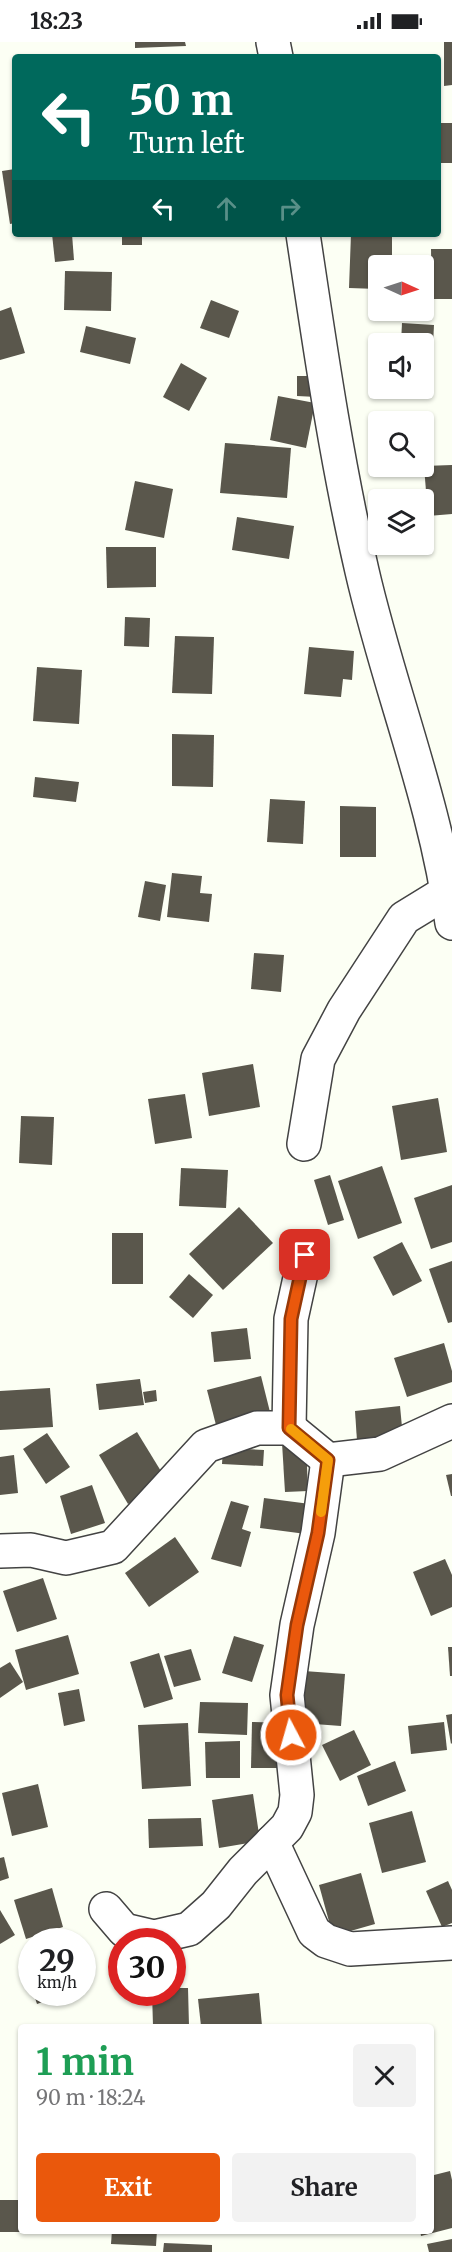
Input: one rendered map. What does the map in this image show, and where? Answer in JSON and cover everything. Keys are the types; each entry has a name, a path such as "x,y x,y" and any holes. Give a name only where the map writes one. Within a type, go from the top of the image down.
{"street":[{"path":"303,237 332,428 362,572 423,782 448,891 452,923"},
{"path":"304,1144 318,1059 344,1010 404,918 448,891"},
{"path":"289,1428 291,1319 305,1255"},
{"path":"0,1551 31,1550 66,1558 113,1548 206,1446 257,1428 289,1428 328,1460 380,1454 452,1421"},
{"path":"106,1909 124,1930 154,1937 189,1929 216,1905 243,1871 286,1827 295,1812 297,1796 287,1695 297,1625 318,1533 328,1460"},
{"path":"272,1842 314,1932 326,1941 350,1949 452,1943"}],"building":[{"path":"135,42 185,42 186,46 135,48"},
{"path":"444,42 452,42 452,85 444,86"},
{"path":"441,123 452,123 452,163 441,163"},
{"path":"12,169 12,224 10,224 2,171"},
{"path":"52,237 72,237 74,260 55,262"},
{"path":"122,237 142,237 142,245 122,245"},
{"path":"351,237 392,237 392,255 368,255 368,289 349,288"},
{"path":"431,249 452,249 452,299 434,299 434,255 431,255"},
{"path":"65,271 112,272 111,311 64,310"},
{"path":"211,300 239,311 229,338 200,328"},
{"path":"11,307 25,353 0,360 0,311"},
{"path":"402,323 434,325 434,333 402,333"},
{"path":"86,326 136,338 130,364 80,352"},
{"path":"181,363 207,378 189,411 163,397"},
{"path":"297,376 317,376 317,397 297,396"},
{"path":"278,396 315,403 306,448 270,440"},
{"path":"225,443 291,448 287,498 220,493"},
{"path":"452,465 452,514 434,516 434,489 426,489 425,477 434,477 434,466"},
{"path":"135,481 173,489 164,538 125,530"},
{"path":"237,517 294,526 289,559 232,550"},
{"path":"106,547 156,547 156,587 107,588"},
{"path":"125,617 150,618 149,647 124,646"},
{"path":"175,636 214,637 212,694 172,693"},
{"path":"309,647 354,651 352,680 343,679 341,697 304,694"},
{"path":"37,667 82,670 79,724 33,721"},
{"path":"172,734 214,735 213,787 172,786"},
{"path":"35,777 79,782 76,802 33,797"},
{"path":"270,799 305,801 303,844 267,842"},
{"path":"340,806 376,807 376,857 340,857"},
{"path":"172,873 202,876 200,893 212,894 209,922 167,917"},
{"path":"145,881 166,885 160,921 138,917"},
{"path":"254,953 284,955 281,992 251,989"},
{"path":"253,1064 260,1107 209,1116 202,1073"},
{"path":"185,1094 192,1138 155,1144 148,1099"},
{"path":"438,1098 447,1152 401,1160 392,1106"},
{"path":"21,1116 54,1117 52,1165 19,1163"},
{"path":"382,1166 402,1223 358,1239 338,1181"},
{"path":"181,1168 228,1170 226,1208 179,1206"},
{"path":"330,1175 344,1220 328,1225 314,1180"},
{"path":"452,1185 452,1242 431,1249 414,1198"},
{"path":"239,1207 273,1243 223,1290 189,1254"},
{"path":"304,1229 311,1245 288,1256 281,1240"},
{"path":"112,1233 143,1233 143,1284 112,1284"},
{"path":"402,1242 422,1281 393,1296 373,1257"},
{"path":"452,1261 452,1322 448,1323 429,1269"},
{"path":"189,1274 213,1295 193,1318 169,1297"},
{"path":"247,1328 251,1359 214,1362 211,1332"},
{"path":"444,1343 452,1371 452,1382 407,1397 394,1358"},
{"path":"261,1376 270,1412 216,1425 207,1390"},
{"path":"140,1379 144,1405 99,1410 96,1384"},
{"path":"50,1388 53,1427 0,1430 0,1391"},
{"path":"156,1390 157,1401 145,1403 143,1392"},
{"path":"400,1406 403,1438 357,1441 355,1411"},
{"path":"137,1432 167,1481 128,1504 99,1455"},
{"path":"47,1433 70,1467 46,1484 23,1449"},
{"path":"306,1442 308,1491 285,1492 282,1443"},
{"path":"223,1448 264,1450 263,1466 222,1464"},
{"path":"14,1455 18,1493 0,1495 0,1457"},
{"path":"452,1474 452,1496 451,1496 446,1475"},
{"path":"92,1485 105,1523 71,1534 60,1496"},
{"path":"264,1498 310,1504 306,1534 260,1528"},
{"path":"231,1501 249,1506 242,1529 251,1532 241,1567 211,1559"},
{"path":"175,1537 199,1572 149,1607 125,1573"},
{"path":"445,1559 452,1575 452,1607 431,1616 413,1572"},
{"path":"43,1578 57,1619 17,1632 3,1591"},
{"path":"68,1635 79,1674 26,1690 15,1650"},
{"path":"234,1636 264,1645 252,1682 222,1673"},
{"path":"448,1647 452,1647 452,1676 450,1676"},
{"path":"191,1649 201,1680 174,1687 164,1656"},
{"path":"159,1653 173,1699 144,1708 130,1662"},
{"path":"10,1662 23,1682 0,1698 0,1668"},
{"path":"304,1671 345,1674 341,1726 301,1723"},
{"path":"79,1689 85,1721 64,1726 58,1693"},
{"path":"200,1702 248,1703 247,1735 198,1733"},
{"path":"452,1714 452,1743 451,1744 446,1715"},
{"path":"252,1722 286,1723 286,1768 251,1768"},
{"path":"444,1722 447,1750 411,1754 408,1726"},
{"path":"188,1723 191,1786 142,1789 138,1725"},
{"path":"354,1730 371,1765 340,1781 322,1745"},
{"path":"240,1741 240,1778 206,1778 205,1742"},
{"path":"395,1761 406,1791 368,1806 357,1776"},
{"path":"38,1784 48,1827 12,1836 2,1793"},
{"path":"253,1794 260,1841 219,1848 212,1800"},
{"path":"412,1811 426,1862 382,1873 369,1823"},
{"path":"201,1818 203,1846 149,1848 148,1819"},
{"path":"4,1857 9,1878 0,1881 0,1858"},
{"path":"361,1873 375,1924 333,1936 319,1885"},
{"path":"448,1881 452,1890 452,1923 442,1927 426,1891"},
{"path":"52,1888 63,1927 23,1928 14,1900"},
{"path":"0,1910 15,1935 0,1944"},
{"path":"186,1988 188,1988 189,2024 153,2024 152,2006 186,2006"},
{"path":"259,1993 262,2024 201,2024 198,1999"},
{"path":"450,2171 452,2228 434,2233 434,2175"},
{"path":"0,2200 18,2200 18,2232 0,2232"},
{"path":"112,2234 157,2234 156,2246 111,2244"},
{"path":"452,2239 452,2252 429,2252 427,2244"},
{"path":"164,2243 212,2245 212,2252 163,2252"}],"slow traffic":[{"path":"291,1429 328,1460 321,1512"}],"route":[{"path":"291,1735 287,1695 297,1625 318,1533 328,1460 289,1428 291,1319 305,1255"}]}
